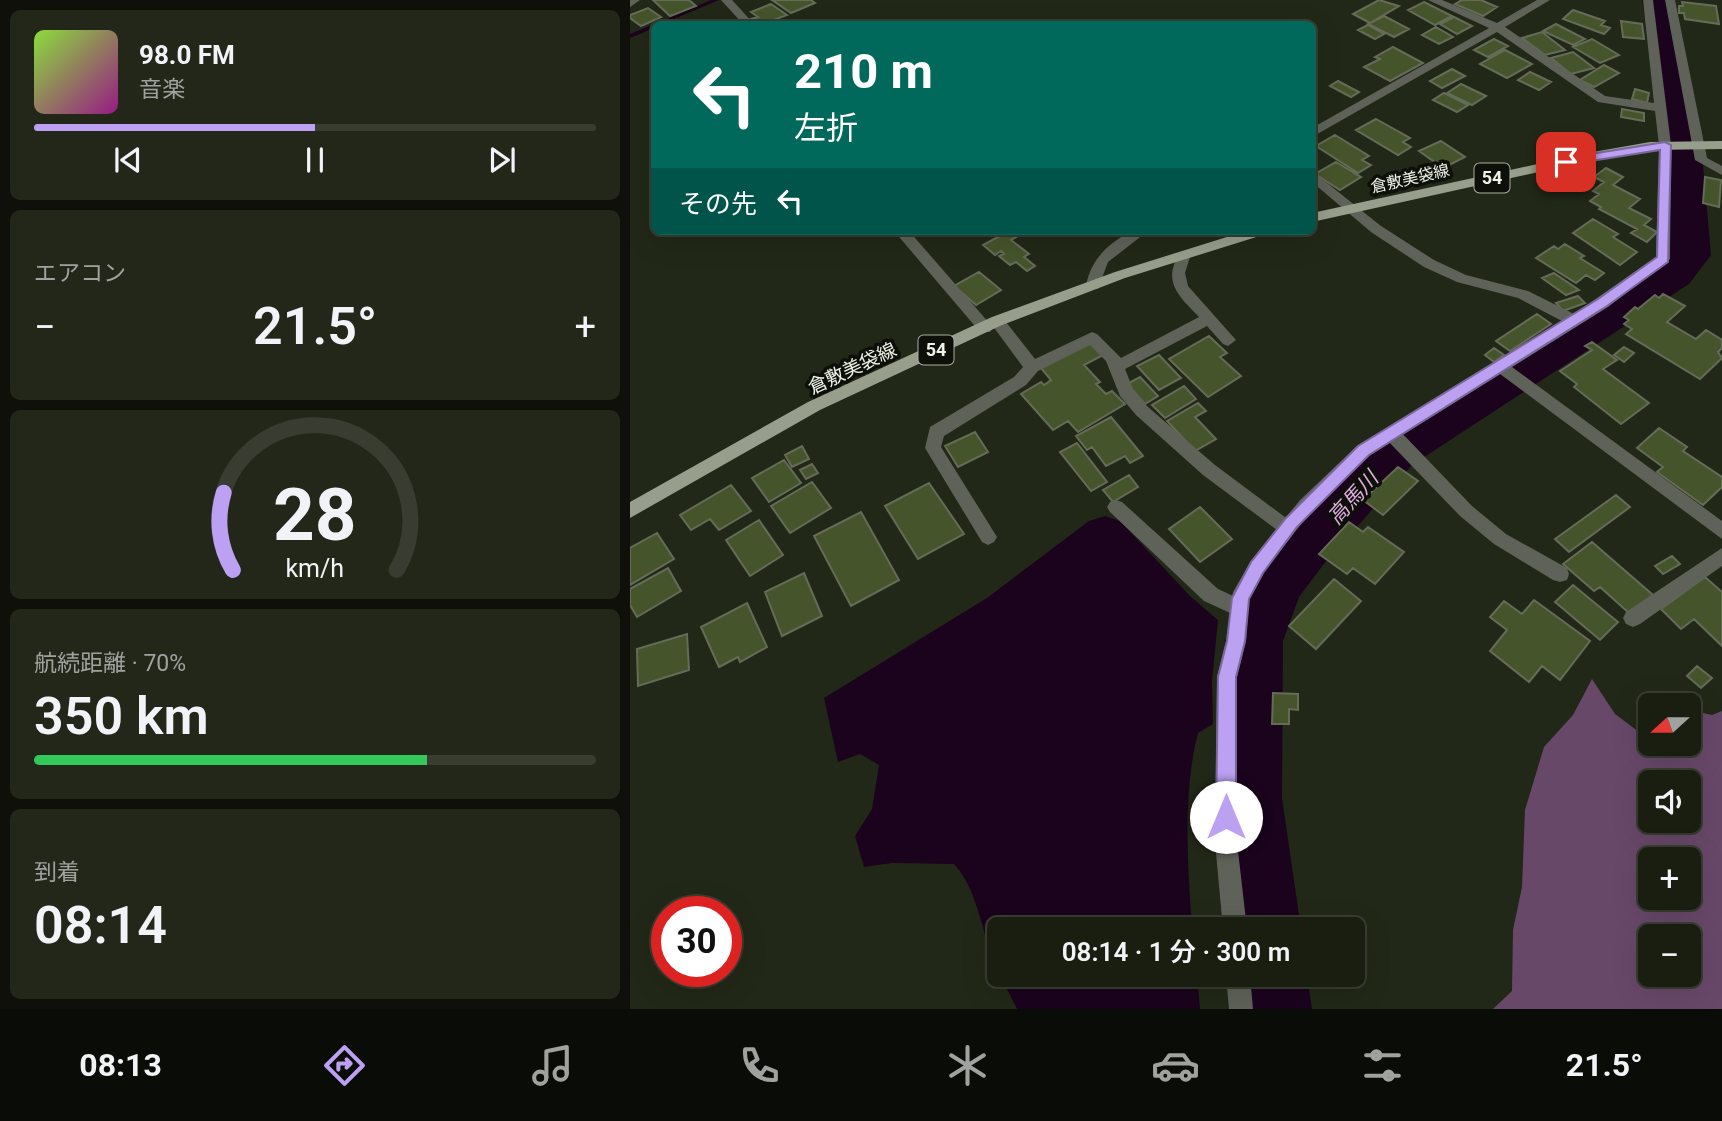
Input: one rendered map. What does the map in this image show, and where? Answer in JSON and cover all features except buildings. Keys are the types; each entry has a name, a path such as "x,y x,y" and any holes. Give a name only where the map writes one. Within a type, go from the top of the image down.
{"main road":[{"name":"倉敷美袋線","path":"1316,217 1592,156 1669,145 1722,145"},
{"name":"倉敷美袋線","path":"630,511 814,406 991,325 1093,285 1249,235"}],"street":[{"path":"630,4 635,0"},
{"path":"726,0 746,21"},
{"path":"1433,0 1497,27 1602,99 1660,108"},
{"path":"1316,131 1545,0"},
{"path":"1234,917 1226,842 1225,724 1227,677 1236,641 1240,598 1257,567 1306,505 1363,451 1395,437 1504,370 1663,259 1669,145 1660,108 1648,0"},
{"path":"1670,0 1696,145 1701,160 1722,171"},
{"path":"1316,178 1354,209 1365,222 1394,243 1445,272 1468,282 1505,288 1539,300 1574,321"},
{"path":"905,235 1032,367"},
{"path":"1093,285 1095,269 1101,258 1136,235"},
{"path":"1183,257 1178,273 1181,288 1228,340"},
{"path":"1116,367 1208,319"},
{"path":"988,537 933,448 936,432 1020,381 1032,367 1092,338 1113,358 1126,392 1142,411 1209,470 1287,528"},
{"path":"1504,370 1722,531"},
{"path":"1395,437 1474,518 1500,539 1560,574"},
{"path":"1116,507 1211,595 1239,608"},
{"path":"1633,618 1722,556"},
{"path":"1239,987 1241,1009"}],"shaded area":[{"path":"1105,516 1120,521 1190,596 1218,620 1212,681 1213,724 1198,733 1190,781 1188,830 1191,917 987,917 987,941 970,888 954,864 892,863 864,867 855,836 872,809 879,765 860,754 838,762 824,698 987,598 1089,521"},
{"path":"1592,679 1615,714 1638,731 1638,756 1701,756 1701,713 1712,715 1722,711 1722,1009 1493,1009 1512,991 1513,930 1522,887 1525,810 1544,747 1573,715"},
{"path":"1006,987 1198,987 1200,1009 1017,1009"}],"waterway":[{"path":"665,21 716,0"},
{"name":"高馬川","path":"1265,917 1250,798 1254,641 1276,584 1304,548 1394,451 1674,274 1690,255 1681,120 1658,0"},
{"path":"630,36 651,27"},
{"name":"高馬川","path":"1272,987 1275,1009"}],"route":[{"path":"1226,817 1227,677 1236,641 1240,598 1257,567 1292,522 1306,505 1363,451 1603,303 1663,259 1665,145 1566,162"}]}
